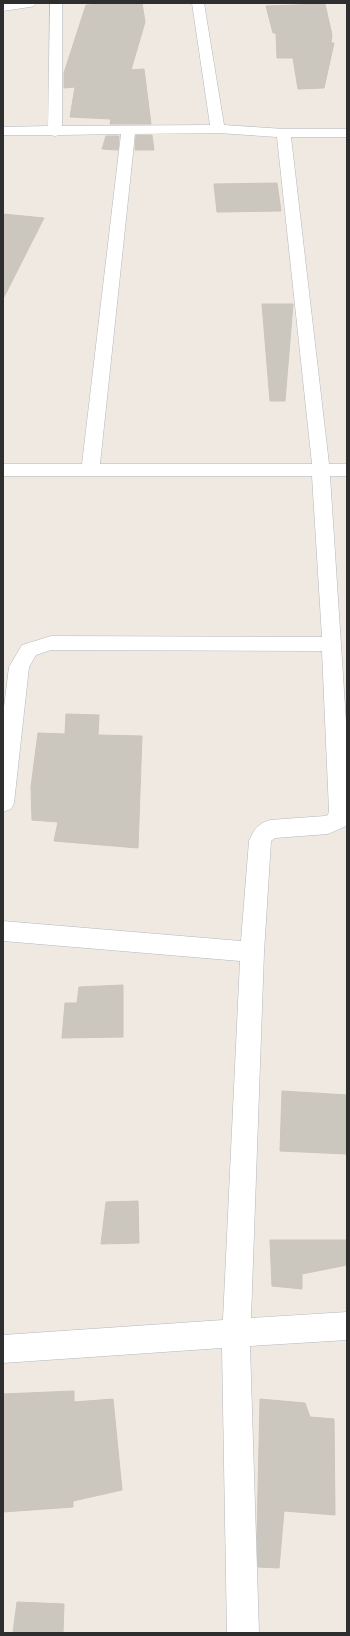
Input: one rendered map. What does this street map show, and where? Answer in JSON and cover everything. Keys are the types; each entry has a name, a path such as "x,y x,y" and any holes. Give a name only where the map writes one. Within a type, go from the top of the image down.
{"street":[{"path":"3,6 30,3"},
{"path":"55,132 56,3"},
{"path":"198,3 218,129"},
{"path":"3,131 55,132 218,129 284,133 347,133"},
{"path":"90,469 130,130"},
{"path":"243,1633 236,1334 252,952 260,841 263,834 270,829 328,825 338,820 340,811 332,644 321,469 284,133"},
{"path":"3,470 347,470"},
{"path":"3,803 19,667 29,650 52,643 332,644"},
{"path":"3,931 252,952"},
{"path":"3,1349 347,1326"}],"building":[{"path":"142,3 145,22 131,70 144,69 151,124 110,124 111,119 70,117 75,87 64,88 64,73 86,5"},
{"path":"325,4 332,35 331,43 334,43 324,88 298,89 293,58 277,58 276,33 273,33 266,6"},
{"path":"136,135 152,135 154,150 135,150"},
{"path":"106,136 119,136 118,150 102,149"},
{"path":"277,183 281,211 217,212 214,184"},
{"path":"3,214 44,218 3,299"},
{"path":"262,304 293,304 285,401 270,401"},
{"path":"66,714 99,715 98,735 142,736 138,848 54,841 58,822 32,820 31,787 38,733 65,734"},
{"path":"123,985 123,1037 62,1038 65,1003 77,1003 79,987"},
{"path":"282,1091 347,1095 347,1154 280,1151"},
{"path":"138,1201 139,1243 101,1244 106,1202"},
{"path":"270,1240 347,1240 347,1265 302,1274 302,1289 272,1286"},
{"path":"74,1391 74,1402 113,1399 122,1490 73,1501 73,1507 3,1512 3,1394"},
{"path":"260,1399 305,1403 310,1417 334,1419 335,1515 284,1511 279,1568 258,1567 257,1536"},
{"path":"17,1602 64,1604 63,1633 13,1633"}]}
